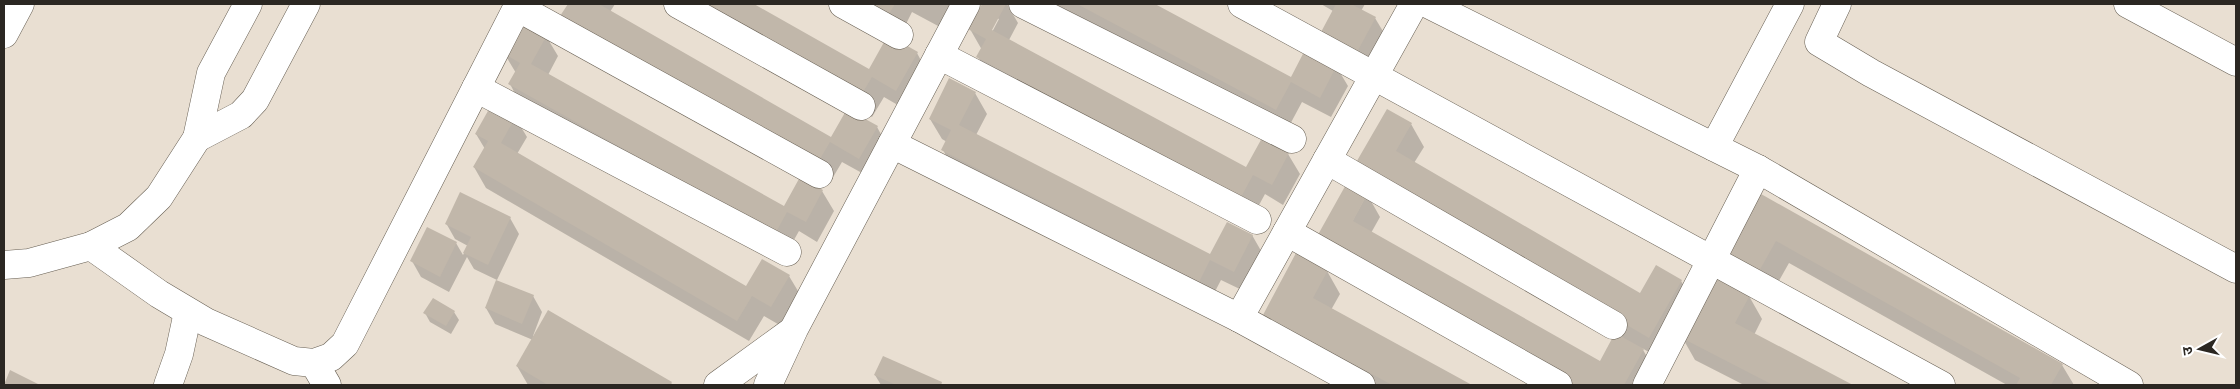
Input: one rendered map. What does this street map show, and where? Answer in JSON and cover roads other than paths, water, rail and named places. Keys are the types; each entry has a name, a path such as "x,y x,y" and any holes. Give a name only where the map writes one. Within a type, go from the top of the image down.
{"street":[{"path":"4,34 20,4"},
{"path":"4,265 28,264 91,246 128,227 159,196 197,138 211,73 248,4"},
{"path":"197,138 241,115 255,100 306,4"},
{"path":"678,4 861,106"},
{"path":"843,4 899,35"},
{"path":"768,385 794,329 966,4"},
{"path":"1023,4 1292,139"},
{"path":"1242,4 1941,385"},
{"path":"1239,318 1414,4"},
{"path":"1428,4 1758,169 2093,376 2129,385"},
{"path":"1714,147 1790,4"},
{"path":"1837,4 1818,42 1871,73 2236,269"},
{"path":"2128,4 2236,62"},
{"path":"91,246 188,312 321,374 331,357 345,344 518,5 819,174"},
{"path":"939,55 1257,220"},
{"path":"476,88 787,252"},
{"path":"892,144 1239,318 1361,385"},
{"path":"1327,160 1613,325"},
{"path":"1647,385 1758,169"},
{"path":"1286,232 1558,385"},
{"path":"168,385 179,354 188,312"},
{"path":"718,385 794,329"}]}
